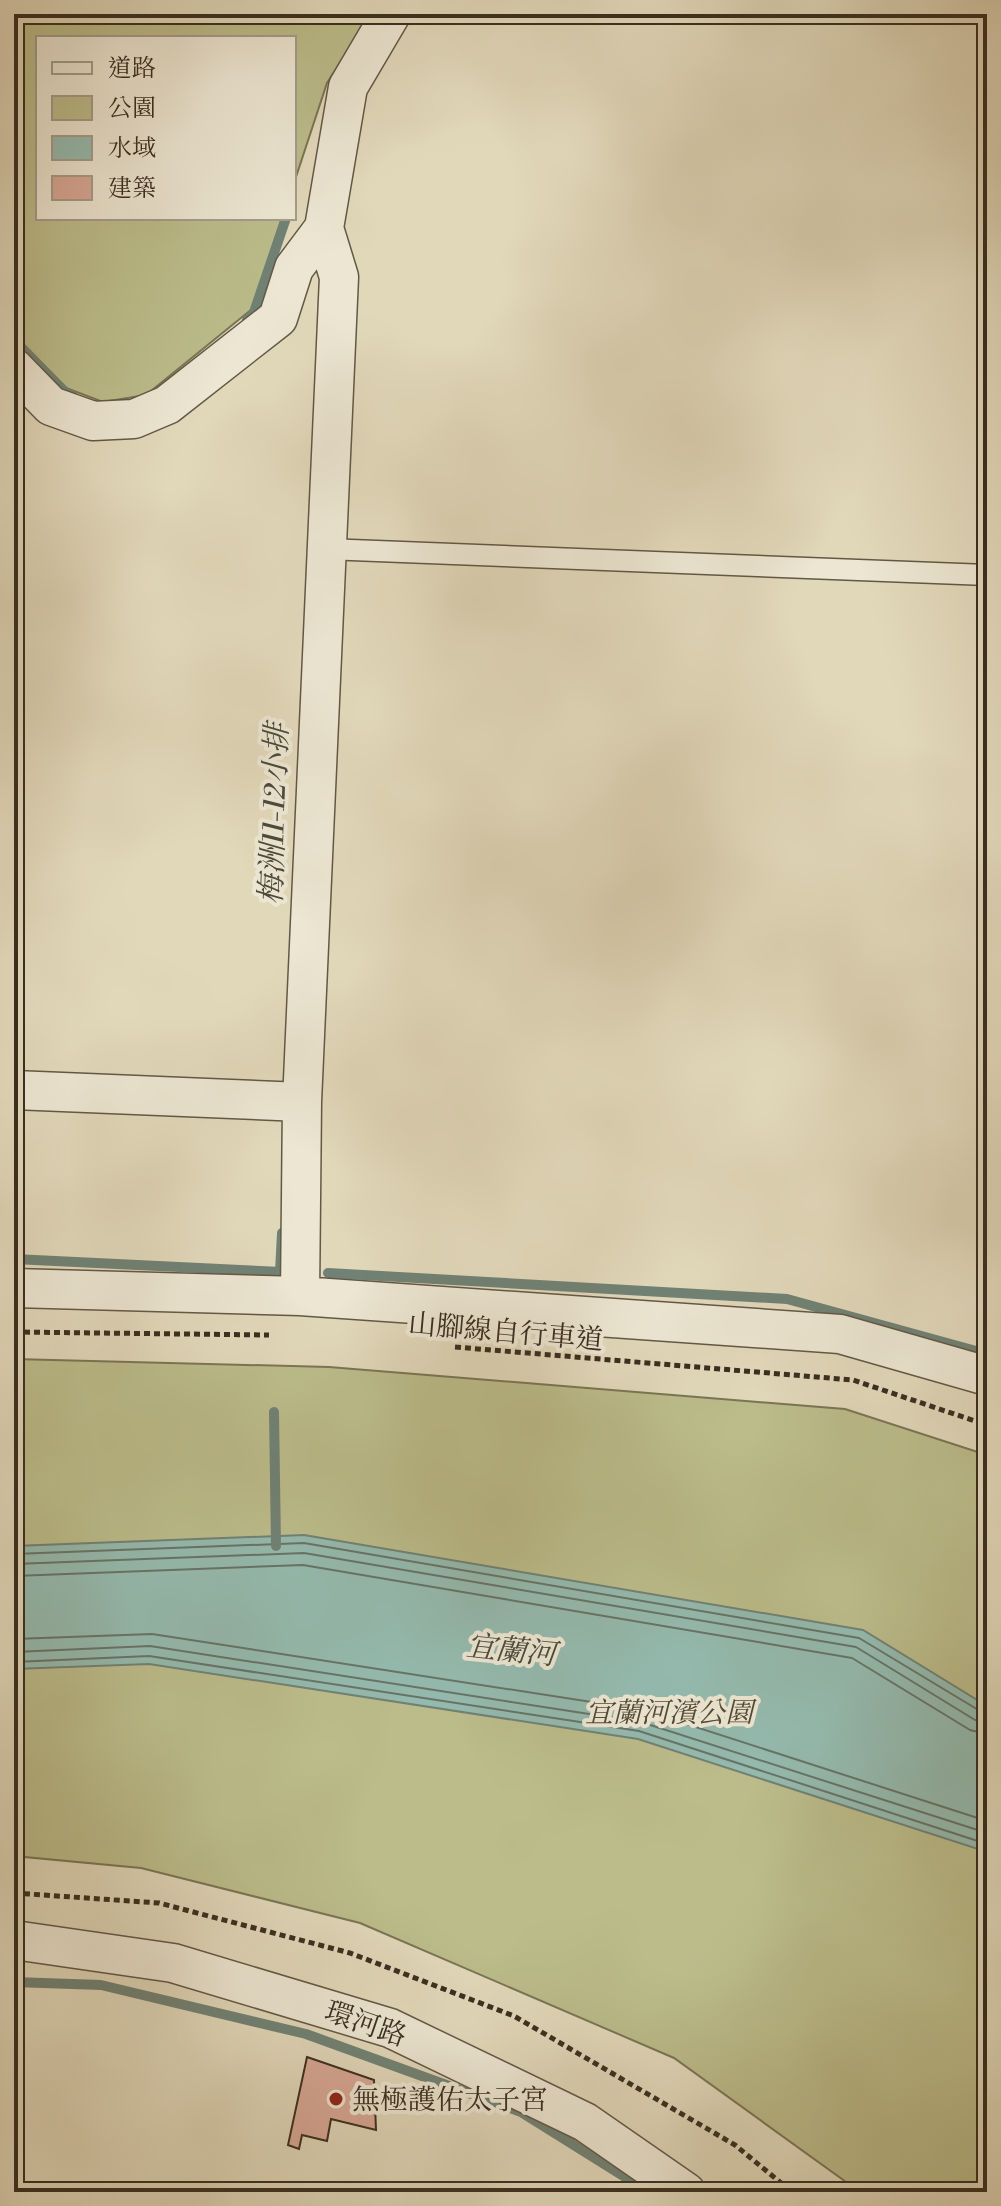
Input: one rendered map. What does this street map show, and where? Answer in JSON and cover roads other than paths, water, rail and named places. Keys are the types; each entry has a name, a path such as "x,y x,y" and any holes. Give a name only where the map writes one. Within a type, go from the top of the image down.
{"street":[{"path":"300,1296 302,1102 339,277 324,228 348,87 391,14"},
{"path":"14,368 51,406 93,421 134,419 167,405 278,318 294,268 324,228"},
{"path":"14,1090 302,1102"},
{"path":"14,1288 300,1296 840,1334 987,1376"},
{"name":"環河路","path":"14,1940 173,1963 390,2028 585,2122 686,2192"}],"lane":[{"path":"326,549 987,575"}],"water":[{"name":"宜蘭河","path":"304,1535 863,1630 987,1706 987,1852 638,1739 149,1664 14,1669 14,1546"}],"waterway":[{"path":"247,320 253,315 285,220"},
{"path":"14,340 66,393 72,395"},
{"name":"梅洲11-12小排","path":"280,1272 282,1233"},
{"path":"14,1259 282,1272"},
{"path":"328,1273 787,1299 987,1354"},
{"path":"274,1412 276,1546"},
{"path":"14,1982 101,1985 306,2034 521,2112 644,2192"}],"place":[{"name":"無極護佑太子宮","path":"336,2099"}],"park label":[{"name":"宜蘭河濱公園","path":"669,1712"}]}
